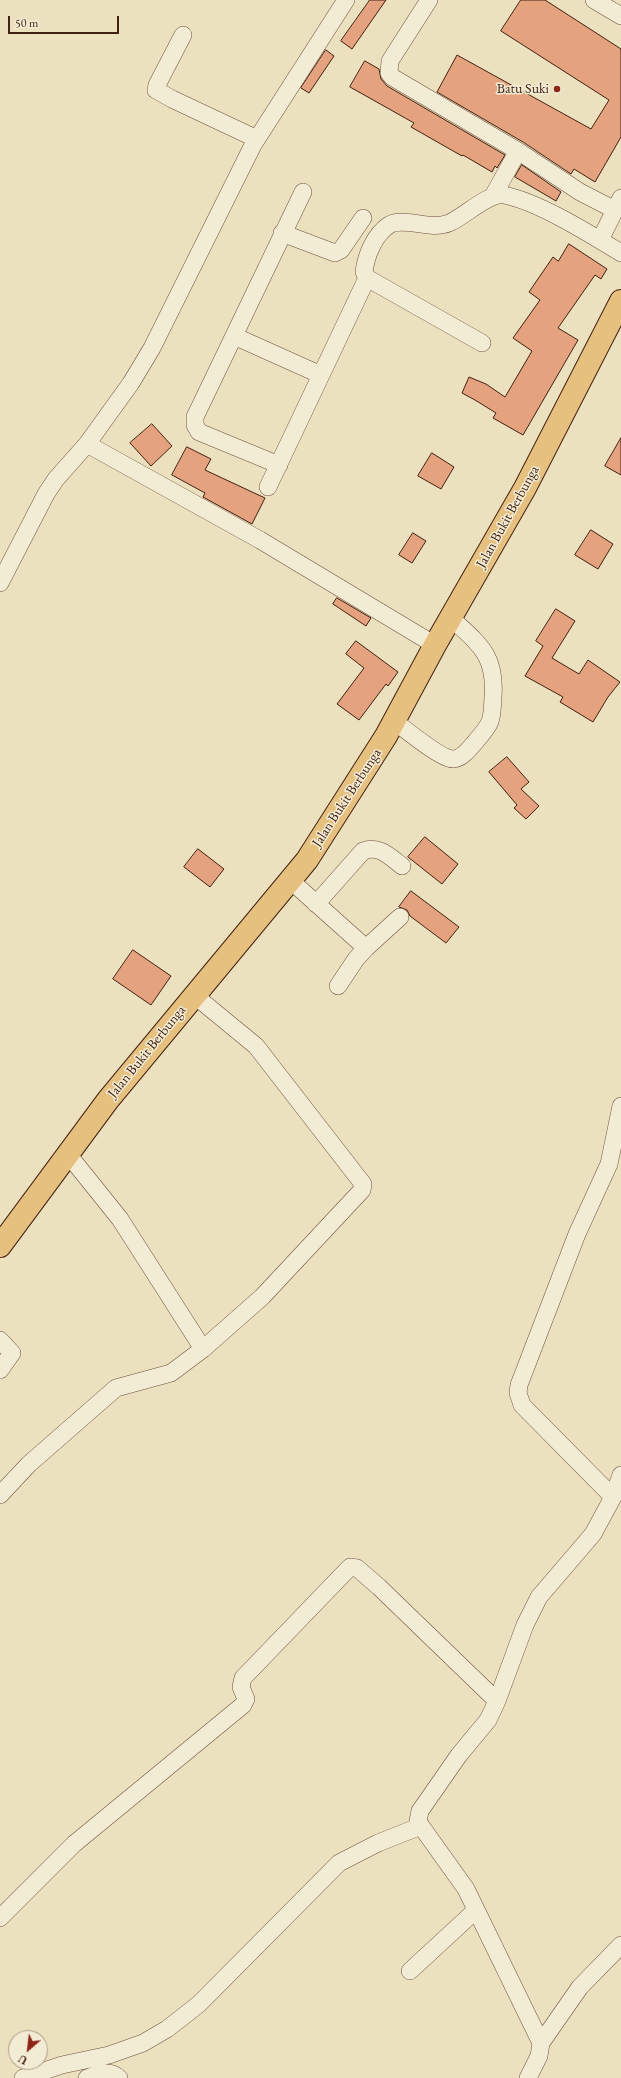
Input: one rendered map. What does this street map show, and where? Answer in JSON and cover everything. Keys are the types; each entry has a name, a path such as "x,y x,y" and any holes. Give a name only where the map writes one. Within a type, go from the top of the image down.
{"main road":[{"name":"Jalan Bukit Berbunga","path":"0,1246 67,1153 194,995 307,860 394,721 435,645 525,488 621,301"}],"street":[{"path":"0,583 46,494 56,479 88,444 131,383 152,348 257,139 346,0"},
{"path":"429,0 390,61 389,73 392,77 518,151 580,192 618,204 600,240"},
{"path":"594,0 621,16"},
{"path":"183,35 156,85 156,90 257,139"},
{"path":"494,196 518,151"},
{"path":"279,465 199,432 195,425 196,417 302,192"},
{"path":"482,343 367,278 364,272 365,263 376,238 390,225 400,222 430,226 448,224 494,196 502,194 517,198 600,240 621,253"},
{"path":"282,233 335,253 341,250 363,218"},
{"path":"268,487 367,278"},
{"path":"234,336 321,376"},
{"path":"88,444 260,540 435,645"},
{"path":"394,721 436,751 453,759 458,758 468,750 489,727 492,721 493,707 493,668 478,643 451,618"},
{"path":"316,904 364,851 374,848 382,851 402,866"},
{"path":"290,880 366,948"},
{"path":"338,986 356,959 366,948 400,918"},
{"path":"0,1495 29,1464 116,1388 171,1373 203,1349 262,1297 360,1193 363,1186 256,1046 194,995"},
{"path":"613,1497 522,1405 518,1393 519,1386 577,1234 609,1164 621,1106"},
{"path":"67,1153 120,1220 203,1349"},
{"path":"0,1340 12,1353 0,1370"},
{"path":"541,2043 466,1889 418,1821 420,1811 459,1755 488,1720 497,1701 525,1625 539,1597 589,1540 613,1497 621,1475"},
{"path":"0,1918 74,1844 243,1705 246,1699 241,1687 243,1678 350,1567 357,1568 380,1587 497,1701"},
{"path":"23,2078 62,2065 109,2055 143,2043 167,2029 199,2004 339,1863 378,1843 421,1826"},
{"path":"410,1971 476,1910"},
{"path":"528,2078 539,2056 541,2043 580,1987 621,1945"},
{"path":"87,2078 103,2073 114,2074 119,2078"}],"building":[{"path":"370,0 386,0 352,49 341,41"},
{"path":"521,0 545,0 621,49 621,137 595,182 574,169 571,174 523,142 437,92 457,55 591,129 609,100 501,31"},
{"path":"326,50 334,56 309,93 301,88"},
{"path":"365,61 379,69 381,79 387,86 505,155 497,168 495,166 492,172 463,155 462,156 411,127 414,123 350,87"},
{"path":"522,165 561,192 556,201 515,177"},
{"path":"569,244 607,269 601,279 595,275 558,328 578,340 523,435 493,418 496,413 462,393 469,377 486,384 505,397 532,351 513,338 540,300 529,292 553,257 558,261"},
{"path":"152,424 172,446 151,466 130,443"},
{"path":"621,438 621,475 605,466"},
{"path":"187,447 211,459 205,470 265,498 252,524 203,497 205,493 172,475"},
{"path":"432,453 454,467 441,489 418,476"},
{"path":"591,530 613,544 598,569 575,555"},
{"path":"413,533 426,541 412,563 399,555"},
{"path":"337,598 371,618 366,626 333,604"},
{"path":"556,609 575,621 552,658 579,674 588,660 620,682 608,697 593,722 560,702 563,697 525,676 543,646 536,641"},
{"path":"356,641 398,672 388,686 386,684 359,720 337,704 364,668 346,654"},
{"path":"507,757 529,782 521,789 539,806 526,819 514,808 517,805 489,772"},
{"path":"425,837 458,864 442,884 408,857"},
{"path":"198,849 224,869 210,887 184,867"},
{"path":"411,891 459,927 446,943 410,916 407,910 399,907"},
{"path":"133,950 171,976 151,1005 113,979"}],"place":[{"name":"Batu Suki","path":"557,89"}]}
